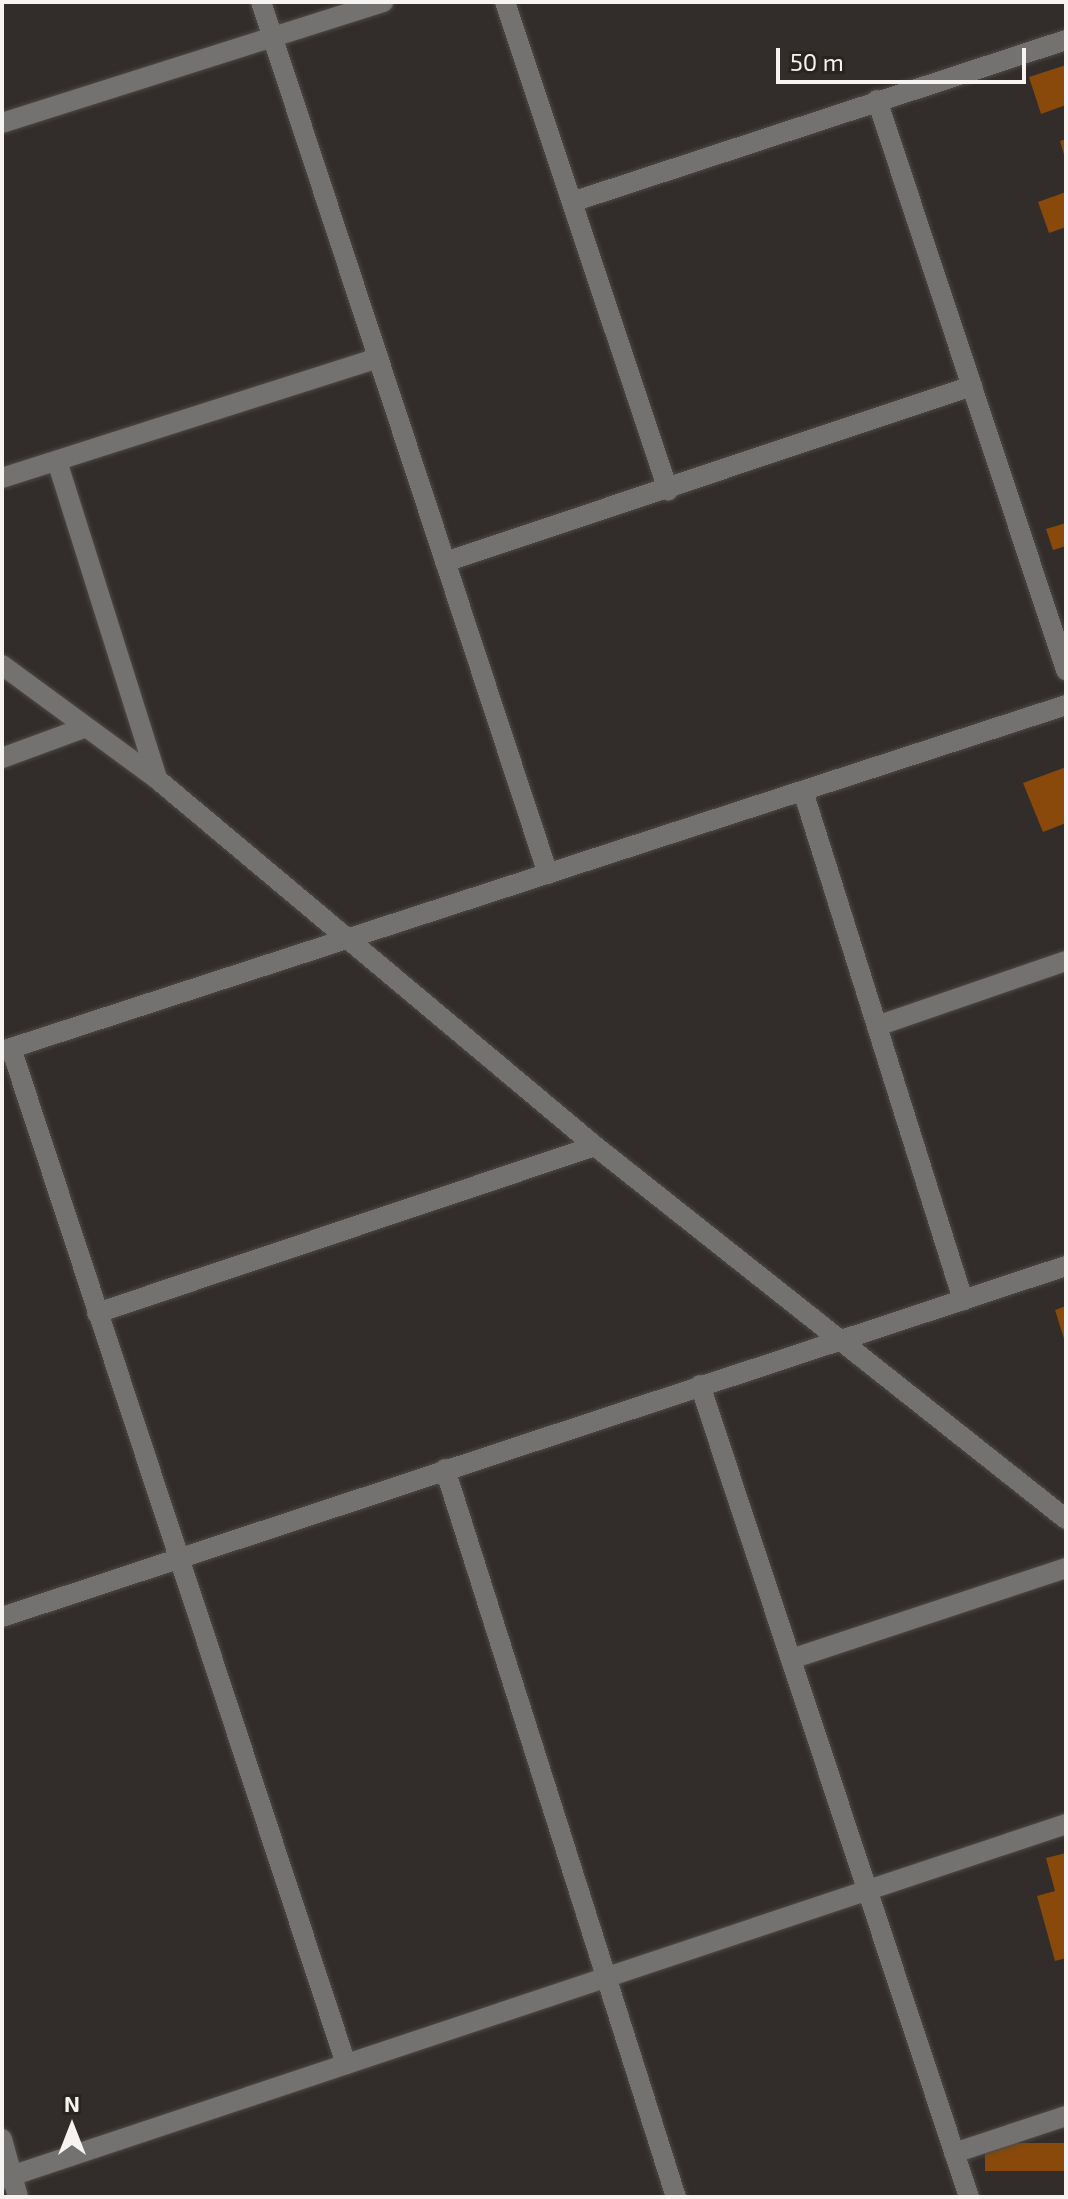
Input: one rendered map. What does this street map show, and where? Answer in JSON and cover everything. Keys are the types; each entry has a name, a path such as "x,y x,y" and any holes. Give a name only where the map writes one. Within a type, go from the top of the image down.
{"street":[{"path":"261,2 548,874"},
{"path":"2,123 383,2"},
{"path":"505,2 668,490"},
{"path":"572,202 1066,40"},
{"path":"877,100 1066,670"},
{"path":"2,478 378,358"},
{"path":"445,562 972,386"},
{"path":"57,461 157,779"},
{"path":"2,665 81,729 157,779 595,1146 843,1339 1066,1519"},
{"path":"346,2064 97,1313 6,1049 1066,705"},
{"path":"2,758 81,729"},
{"path":"803,791 963,1300"},
{"path":"877,1026 1066,961"},
{"path":"97,1313 595,1146"},
{"path":"2,1617 178,1555 1066,1266"},
{"path":"700,1385 969,2197"},
{"path":"445,1469 609,1977 676,2197"},
{"path":"791,1659 1066,1568"},
{"path":"6,2177 1066,1824"},
{"path":"954,2153 1066,2116"},
{"path":"2,2139 6,2177 18,2197"}],"building":[{"path":"1066,65 1066,105 1041,114 1029,77"},
{"path":"1066,139 1066,158 1065,158 1060,141"},
{"path":"1066,192 1066,227 1049,233 1038,202"},
{"path":"1066,523 1066,546 1053,550 1046,529"},
{"path":"1066,767 1066,823 1043,832 1023,783"},
{"path":"1066,1306 1066,1342 1065,1342 1055,1310"},
{"path":"1066,1853 1066,1958 1055,1961 1037,1896 1055,1891 1046,1858"},
{"path":"985,2143 1066,2143 1066,2171 985,2171"}]}
